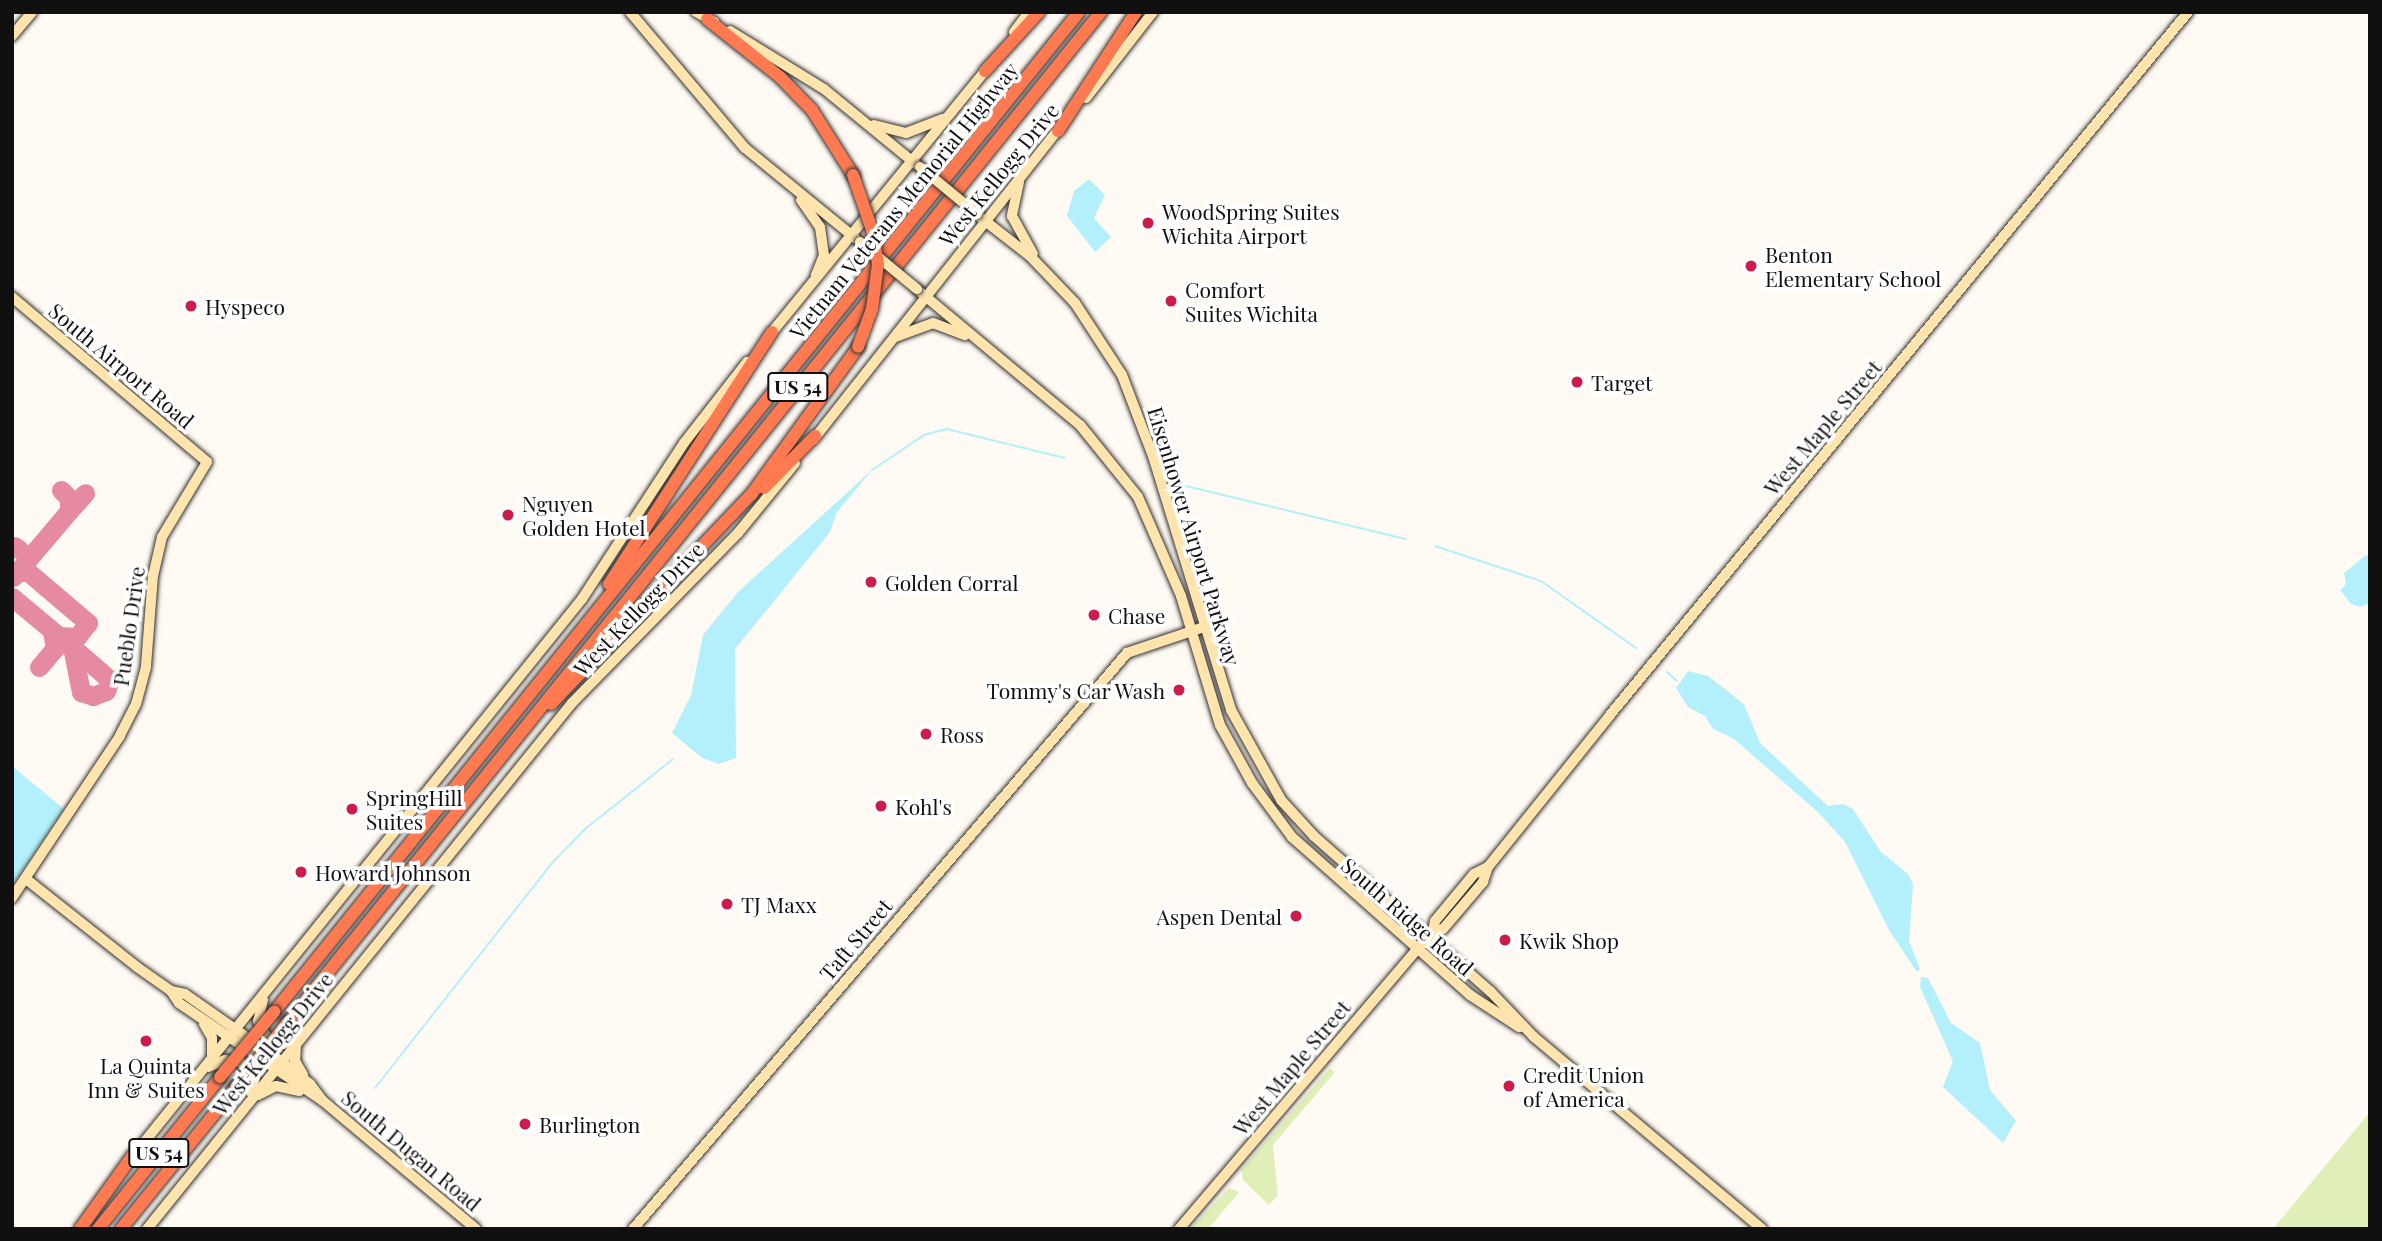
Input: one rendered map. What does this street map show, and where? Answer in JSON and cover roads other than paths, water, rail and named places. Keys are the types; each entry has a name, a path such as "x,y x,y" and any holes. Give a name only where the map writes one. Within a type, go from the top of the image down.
{"highway":[{"path":"985,71 1039,12"},
{"name":"Vietnam Veterans Memorial Highway","path":"99,1229 1079,12"},
{"name":"Vietnam Veterans Memorial Highway","path":"121,1229 1101,12"},
{"path":"1058,131 1136,12"},
{"path":"701,16 780,77 812,110 853,175 873,230 878,264 872,309 858,348 751,495 716,535"},
{"path":"584,626 772,332"},
{"path":"495,762 815,436"},
{"path":"80,1229 133,1155"}],"main road":[{"path":"12,36 32,12"},
{"name":"Eisenhower Airport Parkway","path":"630,12 729,132 776,174 1080,425 1119,470 1156,530 1220,725 1271,808"},
{"name":"West Kellogg Drive","path":"73,1229 582,599 704,414 813,283 856,239 916,164 949,116 1029,12"},
{"name":"West Kellogg Drive","path":"147,1229 572,703 738,533 886,343 920,292 980,217 1021,175 1058,131 1153,12"},
{"name":"West Maple Street","path":"1179,1229 1431,934 1435,921 1474,874 1488,867 2188,12"},
{"name":"Eisenhower Airport Parkway","path":"701,16 802,74 857,115 1046,271 1075,303 1122,376 1153,456 1231,710 1282,800"},
{"path":"857,115 906,133 949,116"},
{"path":"776,174 820,227 824,255 813,283"},
{"path":"1021,175 1013,198 1015,227 1046,271"},
{"name":"South Airport Road","path":"12,297 207,462"},
{"path":"886,343 908,328 933,323 959,331 999,356"},
{"name":"Pueblo Drive","path":"12,898 120,736 136,704 146,667 153,575 162,537 207,462"},
{"name":"Taft Street","path":"633,1229 1107,676 1133,649 1204,627"},
{"name":"South Ridge Road","path":"1282,800 1314,836 1431,934 1534,1037 1762,1229"},
{"name":"South Ridge Road","path":"1271,808 1319,864 1470,995 1534,1037"},
{"name":"South Dugan Road","path":"26,879 171,991 178,1003 310,1084 323,1101 476,1229"},
{"name":"South Dugan Road","path":"171,991 185,994 211,1013 232,1034"},
{"path":"265,992 258,1021 266,1036 282,1044 303,1035"},
{"path":"211,1013 231,1018 252,1009"},
{"path":"197,1015 212,1038 212,1059"},
{"path":"296,1044 295,1061 310,1084"},
{"path":"201,1072 225,1060 249,1068 255,1086 239,1115"},
{"name":"South Dugan Road","path":"278,1066 309,1095 323,1101"},
{"path":"254,1096 276,1086 309,1095"}],"water":[{"path":"1089,179 1105,195 1094,218 1111,237 1095,252 1067,216 1074,191"},
{"path":"873,469 837,512 830,532 735,649 736,758 719,764 702,758 672,733 691,695 703,635 738,592"},
{"path":"2366,555 2370,557 2370,603 2361,607 2351,604 2340,590 2346,584 2344,573"},
{"path":"1688,671 1708,676 1744,704 1760,743 1828,806 1843,804 1853,809 1880,851 1908,874 1913,884 1909,941 1920,969 1917,972 1889,930 1845,842 1819,813 1734,739 1713,729 1705,716 1688,707 1676,688"},
{"path":"12,766 64,809 12,886"},
{"path":"1921,977 1928,978 1951,1023 1980,1043 1990,1090 2016,1121 2003,1143 1943,1087 1953,1061 1920,987"}],"waterway":[{"path":"872,470 924,435 947,429 1064,458"},
{"path":"1182,485 1406,539"},
{"path":"1435,546 1541,581 1636,648"},
{"path":"1667,672 1677,681"},
{"path":"375,1088 553,862 585,829 673,759"}],"place":[{"name":"WoodSpring Suites Wichita Airport","path":"1148,223"},
{"name":"Benton Elementary School","path":"1751,266"},
{"name":"Comfort Suites Wichita","path":"1171,301"},
{"name":"Hyspeco","path":"191,306"},
{"name":"Target","path":"1577,382"},
{"name":"Nguyen Golden Hotel","path":"508,515"},
{"name":"Golden Corral","path":"871,582"},
{"name":"Chase","path":"1094,615"},
{"name":"Tommy's Car Wash","path":"1179,690"},
{"name":"Ross","path":"926,734"},
{"name":"Kohl's","path":"881,806"},
{"name":"SpringHill Suites","path":"352,809"},
{"name":"Howard Johnson","path":"301,872"},
{"name":"TJ Maxx","path":"727,904"},
{"name":"Aspen Dental","path":"1296,916"},
{"name":"Kwik Shop","path":"1505,940"},
{"name":"La Quinta Inn & Suites","path":"146,1041"},
{"name":"Credit Union of America","path":"1509,1086"},
{"name":"Burlington","path":"525,1124"}]}
